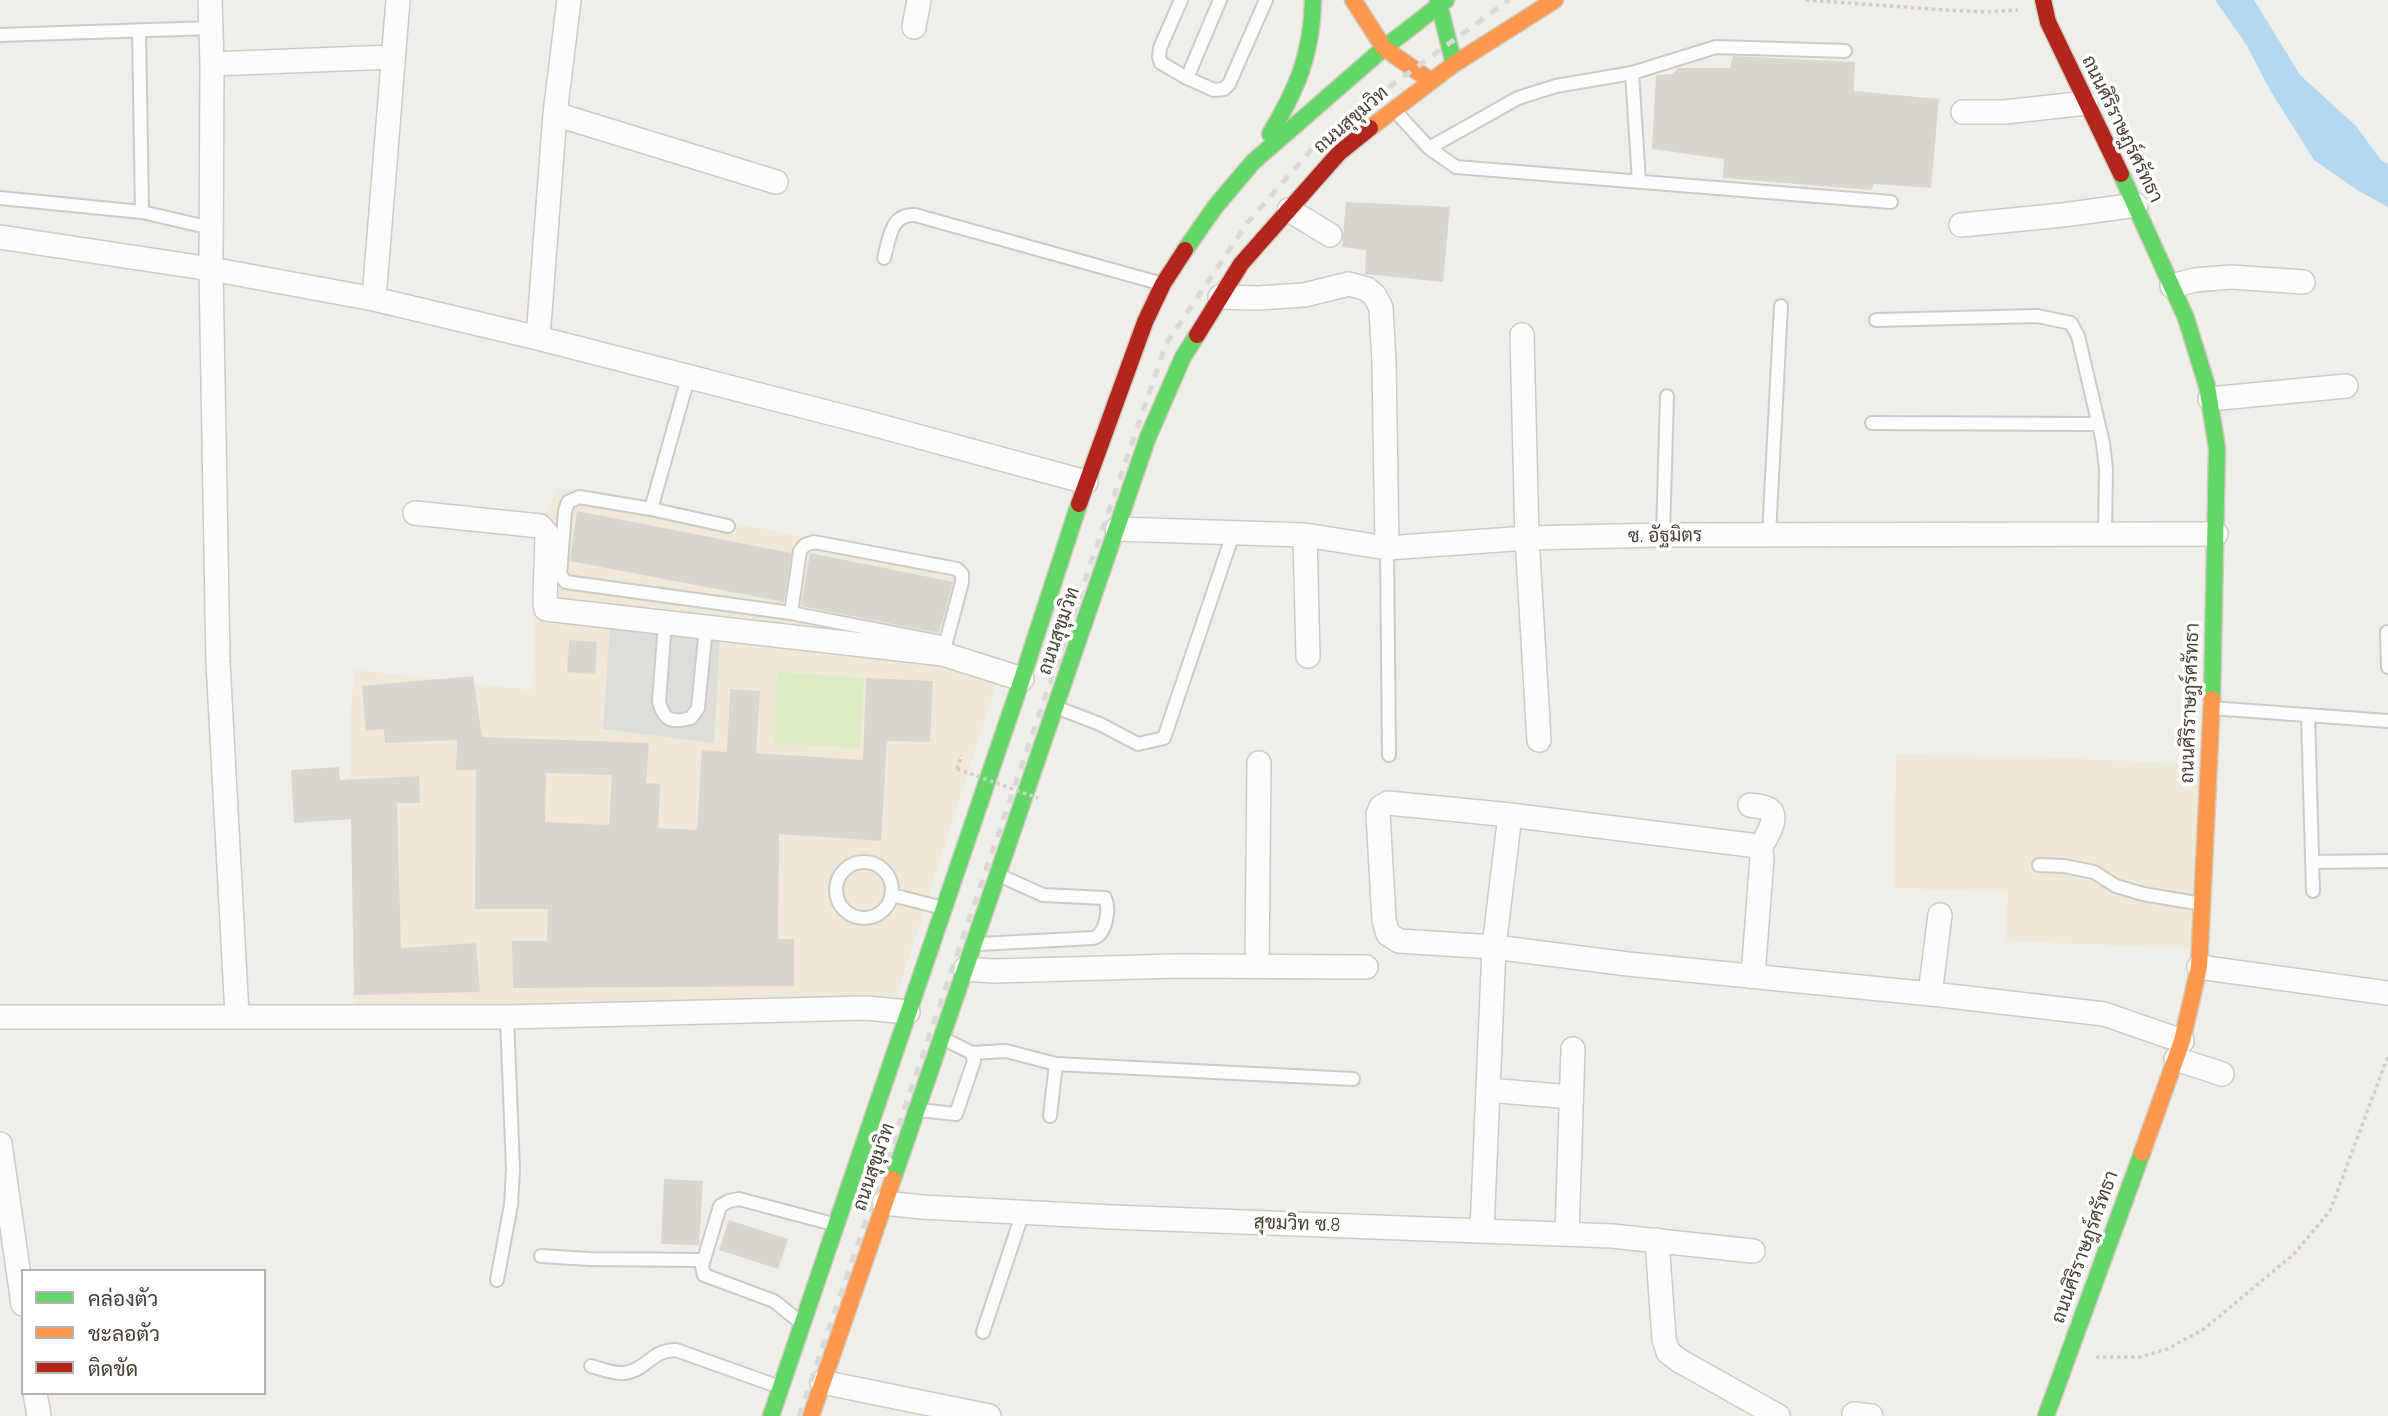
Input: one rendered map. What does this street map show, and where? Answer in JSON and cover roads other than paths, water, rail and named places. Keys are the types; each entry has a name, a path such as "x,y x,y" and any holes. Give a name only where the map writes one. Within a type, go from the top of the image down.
{"main road":[{"path":"1253,162 1294,95 1307,60 1314,27 1313,0"},
{"path":"1353,0 1384,48 1431,81"},
{"name":"ถนนสุขุมวิท","path":"811,1416 973,944 1008,875 1056,707 1116,529 1166,393 1183,357 1241,264 1339,153 1454,64 1555,0"},
{"path":"1441,1 1454,64"},
{"name":"ถนนสุขุมวิท","path":"771,1416 1022,679 1086,482 1145,322 1163,284 1214,207 1253,162 1441,1"},
{"name":"ถนนศิริราษฎร์ศรัทธา","path":"2044,4 2048,22 2136,205 2186,318 2210,399 2217,448 2211,708 2199,967 2179,1050 2046,1416"},
{"path":"1253,162 1272,157 1282,160"},
{"path":"1289,210 1299,193 1296,173"}],"street":[{"path":"210,0 211,269 218,662 237,1015"},
{"path":"374,299 398,0"},
{"path":"538,338 555,114 569,0"},
{"path":"914,27 919,0"},
{"path":"212,64 392,57"},
{"path":"1964,112 2005,112 2086,103"},
{"path":"555,114 776,182"},
{"path":"1961,225 2136,205"},
{"path":"1289,210 1330,235"},
{"path":"0,237 211,269 374,299 538,338 1086,482"},
{"path":"2172,286 2231,276 2303,282"},
{"path":"1220,297 1304,295 1349,284 1367,289 1375,296 1381,308 1384,362 1387,548"},
{"path":"1522,335 1527,538 1539,740"},
{"path":"2210,399 2346,386"},
{"path":"415,513 540,526 547,534 546,609 706,627 944,648 1022,679"},
{"name":"ซ. อัฐมิตร","path":"1116,529 1306,535 1387,548 1527,538 1663,535 2216,534"},
{"path":"1306,535 1308,656"},
{"path":"1257,965 1259,764"},
{"path":"1760,848 1510,815 1388,803 1381,807 1378,814 1384,920 1388,934 1399,940 1494,947 1628,964 2104,1014 2222,1074"},
{"path":"1750,805 1769,809 1773,814 1773,820 1760,848 1762,858 1752,976"},
{"path":"1482,1231 1494,947 1510,815"},
{"path":"1930,994 1940,915"},
{"path":"965,968 994,971 1257,965 1366,967"},
{"path":"2199,967 2388,993"},
{"path":"0,1017 507,1017 866,1008 908,1012"},
{"path":"1567,1234 1573,1049"},
{"path":"1488,1090 1571,1097"},
{"path":"0,1144 21,1290"},
{"name":"สุขมวิท ซ.8","path":"884,1203 1112,1217 1567,1234 1657,1240 1753,1251"},
{"path":"1657,1240 1664,1339 1668,1352 1778,1416"},
{"path":"822,1382 989,1416"},
{"path":"35,1395 38,1416"}],"lane":[{"path":"1181,0 1160,48 1159,57 1166,67 1214,90 1224,89 1229,83 1266,0"},
{"path":"1186,78 1220,0"},
{"path":"0,34 211,28"},
{"path":"139,30 142,212"},
{"path":"1429,148 1518,97 1556,86 1632,73 1716,47 1845,51"},
{"path":"1632,73 1639,181"},
{"path":"1393,109 1429,148 1456,167 1891,202"},
{"path":"0,198 142,212 211,228"},
{"path":"884,258 896,220 904,214 915,215 1163,284"},
{"path":"1769,535 1781,306"},
{"path":"1876,320 2037,316 2069,322 2078,336 2106,469 2105,535"},
{"path":"651,509 688,378"},
{"path":"1663,535 1667,396"},
{"path":"1872,423 2098,424"},
{"path":"728,526 651,509 579,498 568,502 565,511 560,575 566,582 791,613 944,648 962,574 957,569 814,542 805,545 800,551 791,613"},
{"path":"1056,707 1100,724 1138,744 1164,738 1233,534"},
{"path":"1387,548 1389,755"},
{"path":"665,622 659,702 662,714 669,719 680,721 691,718 698,708 706,627"},
{"path":"2387,632 2388,667"},
{"path":"2211,708 2388,720"},
{"path":"2308,715 2313,891"},
{"path":"2312,862 2388,861"},
{"path":"856,862 874,863 889,876 892,895 882,912 874,917 854,916 841,906 837,898 838,880 842,872 856,862"},
{"path":"2039,865 2064,866 2094,872 2116,886 2143,894 2203,904"},
{"path":"973,944 1093,938 1103,932 1107,903 1105,898 1043,895 1008,875"},
{"path":"892,895 944,908"},
{"path":"497,1280 511,1205 513,1169 507,1017"},
{"path":"940,1038 972,1053 1006,1051 1056,1064 1353,1079"},
{"path":"916,1110 956,1114 974,1061 972,1053"},
{"path":"1050,1116 1056,1064"},
{"path":"803,1324 774,1300 704,1275 704,1261 720,1206 739,1199 836,1224"},
{"path":"983,1332 1023,1212"},
{"path":"541,1255 589,1259 704,1261"},
{"path":"591,1366 623,1373 644,1366 663,1350 676,1350 781,1388"}],"water":[{"path":"2215,0 2254,0 2300,75 2356,126 2381,160 2388,164 2388,207 2357,190 2314,160 2270,90 2246,44"}],"railway":[{"path":"799,1416 1166,344 1248,222 1326,133 1509,0"}]}
